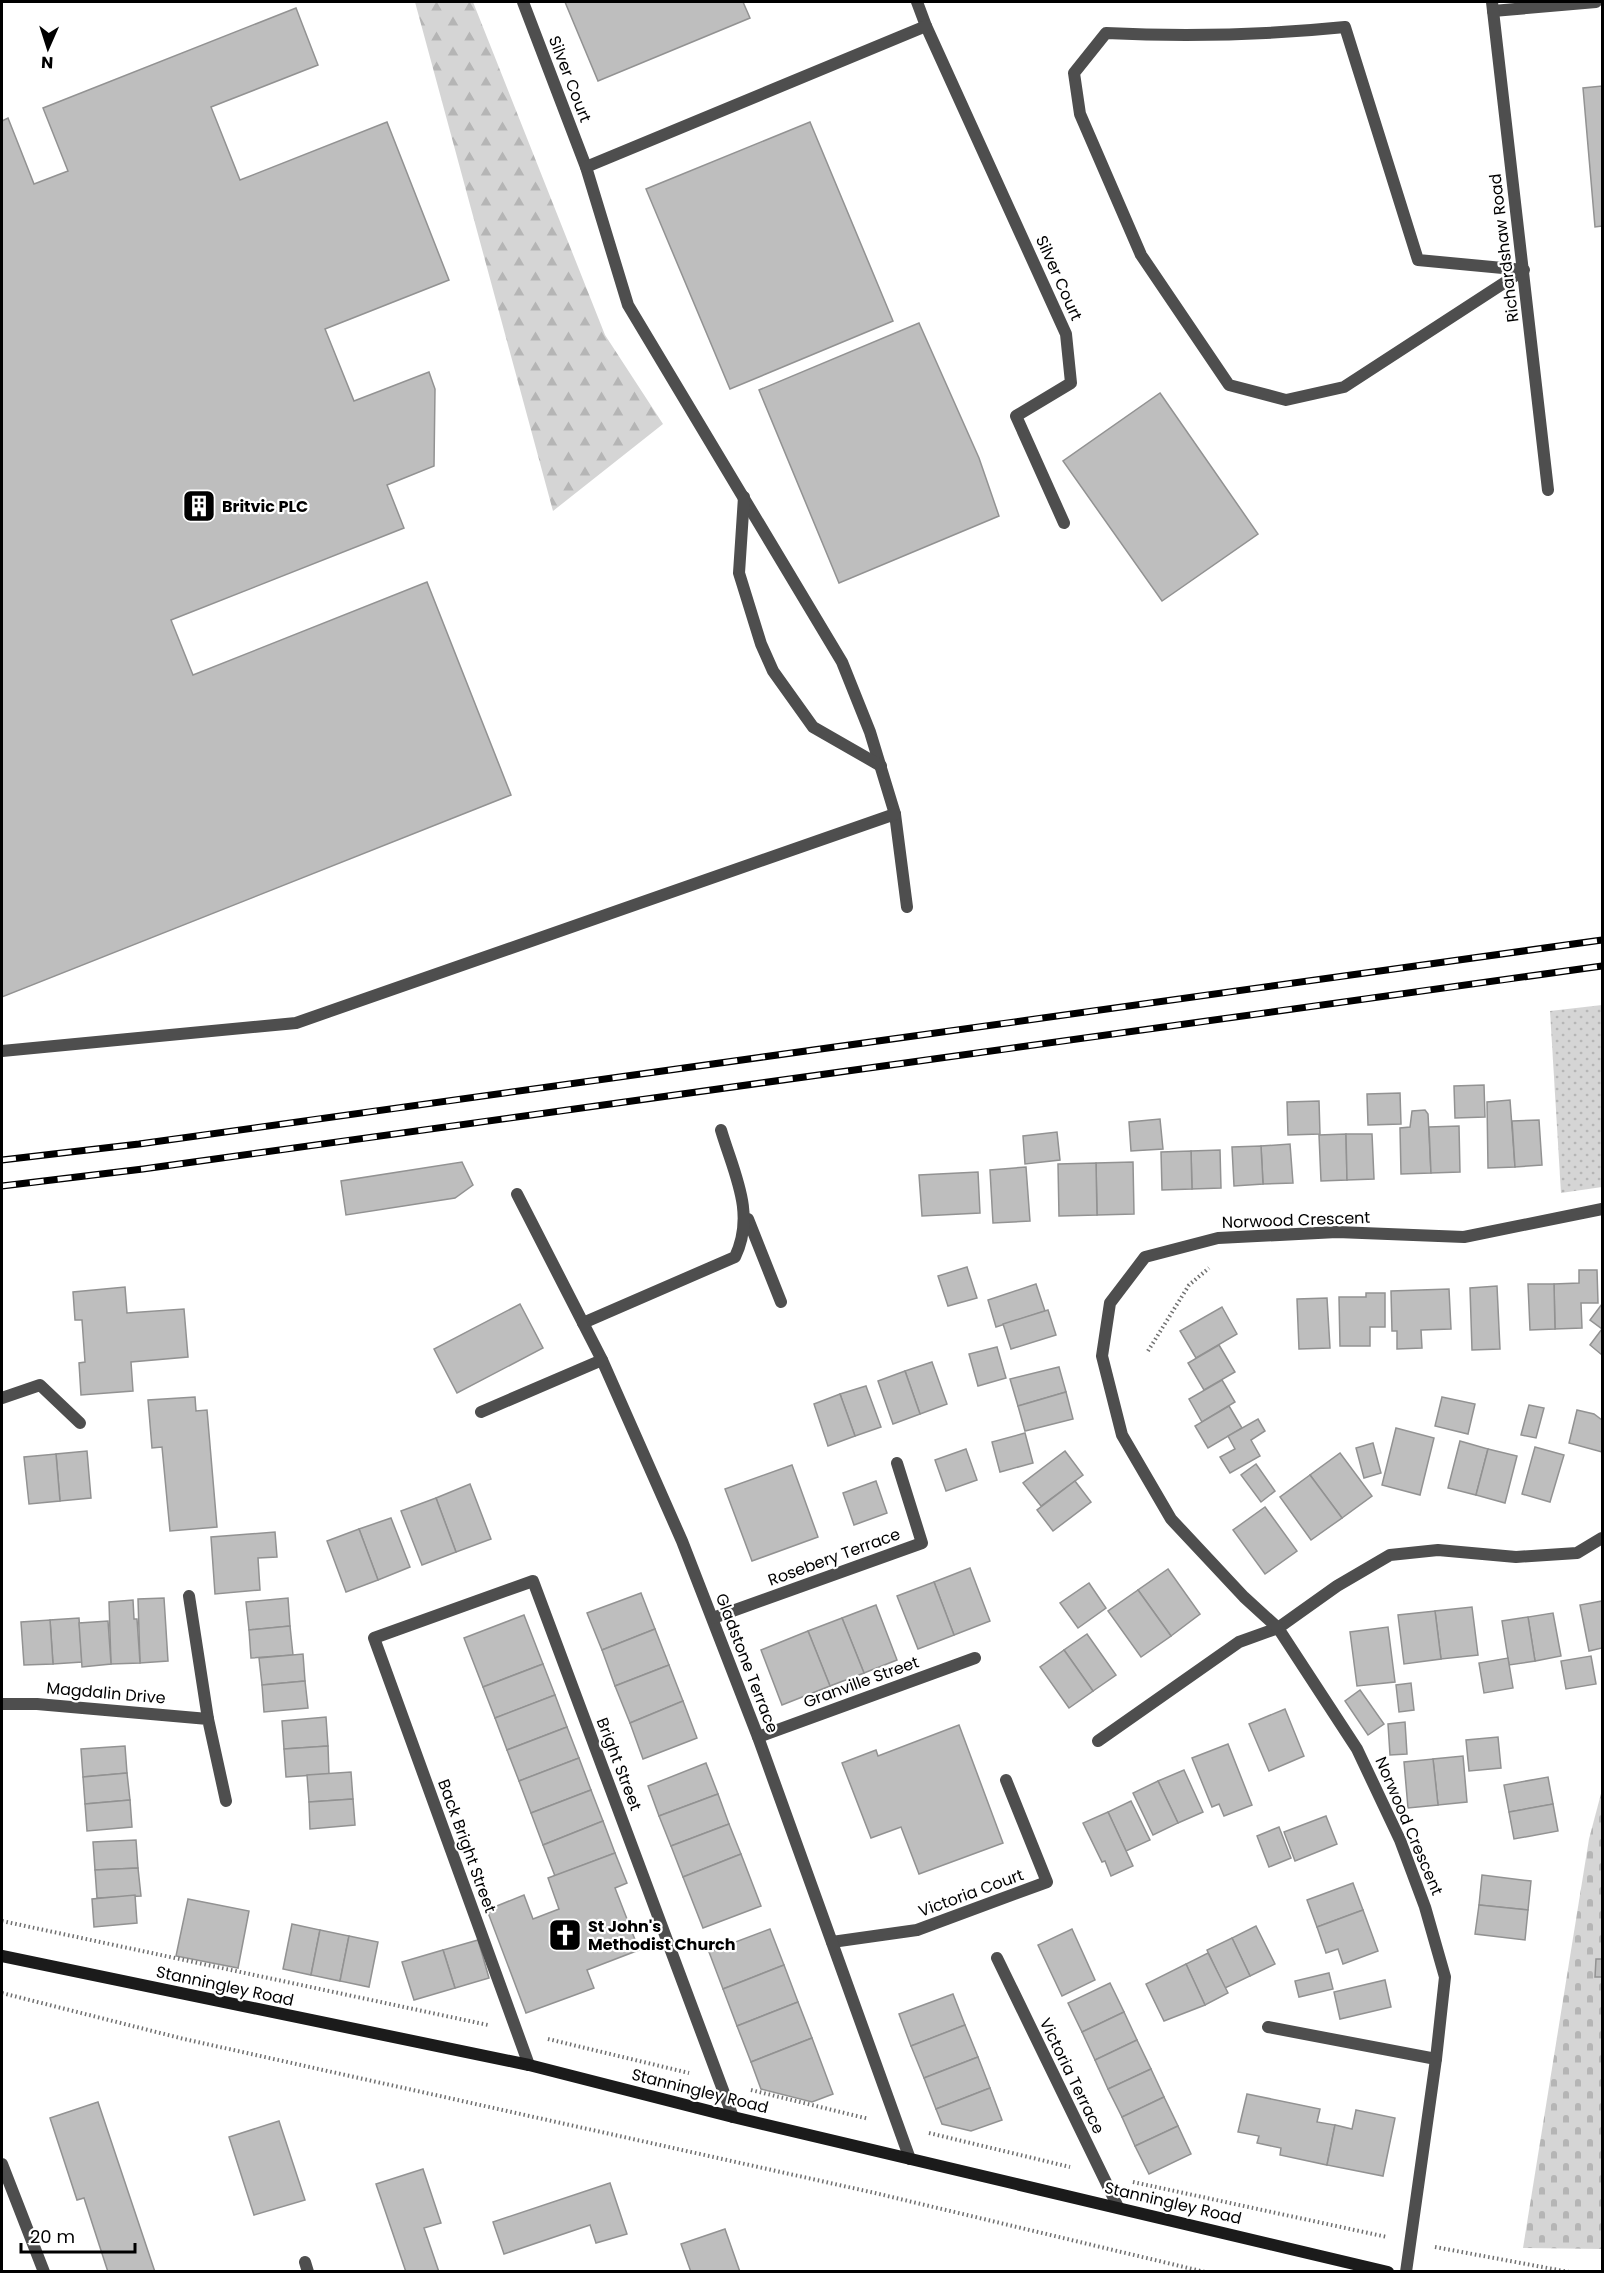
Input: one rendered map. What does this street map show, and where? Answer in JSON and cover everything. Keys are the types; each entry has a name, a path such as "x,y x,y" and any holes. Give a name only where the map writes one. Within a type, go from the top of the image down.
{"main road":[{"name":"Stanningley Road","path":"2,1956 529,2065 733,2117 1388,2271"}],"street":[{"name":"Silver Court","path":"523,2 586,167 628,305 842,662 881,766 895,814 907,907"},
{"name":"Silver Court","path":"917,2 1066,334 1071,383 1016,417 1064,523"},
{"path":"1492,6 1596,2"},
{"name":"Richardshaw Road","path":"1492,6 1548,490"},
{"path":"586,167 926,26"},
{"path":"1345,27 1418,260 1524,270 1344,387 1286,400 1229,385 1141,255 1080,114 1074,73 1107,33 1272,34 1345,27"},
{"path":"744,497 739,573 760,644 773,671 813,727 881,766"},
{"path":"2,1051 296,1023 895,814"},
{"path":"720,1130 746,1215 781,1302"},
{"name":"Gladstone Terrace","path":"517,1194 602,1360 682,1540 758,1737 910,2159"},
{"name":"Norwood Crescent","path":"1407,2271 1445,1977 1425,1907 1400,1840 1357,1749 1278,1628 1244,1597 1171,1519 1122,1435 1102,1356 1110,1303 1145,1257 1218,1238 1337,1232 1464,1237 1602,1209"},
{"path":"583,1323 735,1257 744,1239 746,1215"},
{"path":"481,1412 602,1360"},
{"path":"2,1398 40,1385 80,1423"},
{"name":"Rosebery Terrace","path":"713,1618 922,1543 897,1462"},
{"path":"1098,1741 1239,1642 1278,1628 1337,1586 1390,1555 1438,1550 1516,1557 1577,1553 1602,1538"},
{"name":"Bright Street","path":"374,1638 533,1581 733,2117"},
{"path":"189,1596 208,1719 226,1801"},
{"name":"Back Bright Street","path":"374,1638 529,2065"},
{"name":"Granville Street","path":"758,1737 975,1658"},
{"name":"Magdalin Drive","path":"2,1704 37,1704 208,1719"},
{"name":"Victoria Court","path":"832,1942 917,1930 1047,1882 1006,1780"},
{"name":"Victoria Terrace","path":"997,1958 1118,2207"},
{"path":"1268,2027 1436,2059"},
{"path":"2,2164 44,2271"}],"path":[{"path":"1148,1351 1189,1286 1214,1263"},
{"path":"2,1921 678,2069 721,2082 1102,2175 1409,2242 1569,2271"},
{"path":"2,1993 184,2039 875,2193 1205,2271"}],"green space":[{"path":"415,2 473,2 605,335 663,424 553,511"},
{"path":"1602,1005 1602,1187 1561,1193 1550,1011"},
{"path":"1602,1790 1602,2249 1523,2248 1589,1839"}],"building":[{"path":"565,2 743,2 750,18 598,81"},
{"name":"Britvic PLC","path":"296,8 318,65 211,107 240,180 387,122 449,280 325,329 354,401 429,372 435,389 434,466 387,485 404,528 171,620 193,675 427,582 511,795 2,997 2,121 8,118 34,184 68,171 43,108"},
{"path":"1602,86 1602,226 1595,227 1583,88"},
{"path":"810,122 893,321 730,389 646,189"},
{"path":"919,323 979,458 999,516 839,583 759,390"},
{"path":"1160,393 1258,534 1162,601 1063,461"},
{"path":"1484,1085 1485,1117 1455,1118 1454,1086"},
{"path":"1400,1093 1401,1124 1368,1125 1367,1094"},
{"path":"1510,1100 1515,1167 1488,1168 1487,1102"},
{"path":"1319,1101 1320,1134 1288,1135 1287,1102"},
{"path":"1425,1110 1428,1114 1431,1173 1401,1174 1400,1128 1410,1127 1412,1111"},
{"path":"1160,1119 1163,1149 1131,1151 1129,1122"},
{"path":"1539,1120 1542,1165 1515,1167 1512,1121"},
{"path":"1459,1126 1460,1172 1431,1173 1429,1127"},
{"path":"1057,1132 1060,1160 1025,1164 1023,1136"},
{"path":"1346,1134 1347,1180 1321,1181 1319,1135"},
{"path":"1346,1134 1372,1134 1374,1179 1347,1180"},
{"path":"1290,1144 1293,1183 1263,1184 1261,1146"},
{"path":"1261,1146 1263,1184 1234,1186 1232,1147"},
{"path":"1220,1150 1221,1188 1192,1189 1191,1151"},
{"path":"1191,1151 1192,1189 1162,1190 1161,1152"},
{"path":"462,1162 473,1185 455,1198 346,1215 341,1181"},
{"path":"1133,1162 1134,1214 1097,1215 1096,1163"},
{"path":"1096,1163 1097,1215 1059,1216 1058,1164"},
{"path":"1026,1167 1030,1221 993,1223 990,1170"},
{"path":"978,1172 980,1213 922,1216 919,1175"},
{"path":"967,1267 977,1298 948,1306 938,1276"},
{"path":"1579,1270 1597,1270 1598,1303 1581,1303 1582,1328 1555,1329 1554,1284 1579,1283"},
{"path":"1036,1284 1045,1311 996,1327 988,1300"},
{"path":"1528,1284 1554,1284 1555,1329 1530,1330"},
{"path":"1497,1286 1500,1349 1472,1350 1470,1288"},
{"path":"125,1287 127,1313 184,1309 188,1357 131,1362 133,1391 81,1395 79,1363 85,1362 82,1320 75,1320 73,1292"},
{"path":"1449,1289 1451,1329 1421,1330 1422,1348 1397,1349 1397,1331 1392,1331 1391,1291"},
{"path":"1366,1293 1385,1293 1385,1327 1370,1327 1370,1346 1340,1346 1339,1297 1366,1297"},
{"path":"1327,1298 1330,1348 1299,1349 1297,1299"},
{"path":"520,1304 543,1348 457,1393 434,1349"},
{"path":"1602,1304 1602,1329 1590,1320"},
{"path":"1222,1307 1237,1334 1196,1358 1180,1331"},
{"path":"1048,1310 1056,1335 1011,1349 1003,1324"},
{"path":"1602,1329 1602,1355 1590,1345"},
{"path":"1219,1345 1235,1372 1204,1390 1188,1363"},
{"path":"997,1347 1006,1378 978,1386 969,1354"},
{"path":"932,1362 947,1404 920,1414 905,1371"},
{"path":"1059,1367 1066,1392 1018,1406 1010,1379"},
{"path":"905,1371 920,1414 893,1424 878,1381"},
{"path":"1222,1380 1235,1402 1202,1422 1189,1399"},
{"path":"866,1386 881,1427 855,1436 840,1394"},
{"path":"1066,1392 1073,1419 1025,1431 1018,1406"},
{"path":"840,1394 855,1436 828,1446 814,1404"},
{"path":"195,1397 196,1411 207,1410 217,1527 170,1531 162,1447 152,1448 148,1400"},
{"path":"1442,1397 1475,1404 1468,1434 1435,1426"},
{"path":"1529,1405 1544,1408 1536,1438 1521,1435"},
{"path":"1229,1406 1242,1428 1208,1448 1195,1426"},
{"path":"1577,1410 1594,1414 1602,1420 1602,1452 1569,1443"},
{"path":"1258,1419 1265,1431 1251,1440 1260,1456 1230,1473 1220,1457 1235,1449 1228,1436"},
{"path":"1396,1428 1434,1438 1420,1495 1382,1485"},
{"path":"1025,1433 1033,1463 1000,1472 992,1442"},
{"path":"1460,1441 1488,1449 1476,1495 1448,1488"},
{"path":"1373,1443 1381,1473 1364,1478 1356,1448"},
{"path":"1535,1447 1564,1455 1550,1502 1522,1494"},
{"path":"966,1449 977,1480 946,1491 935,1460"},
{"path":"1488,1449 1517,1456 1505,1503 1476,1495"},
{"path":"87,1451 91,1498 60,1501 56,1454"},
{"path":"1065,1451 1083,1475 1041,1506 1023,1483"},
{"path":"1340,1453 1372,1496 1342,1518 1310,1475"},
{"path":"56,1454 60,1501 29,1504 24,1457"},
{"path":"1256,1464 1275,1491 1261,1502 1241,1475"},
{"path":"792,1465 818,1537 752,1561 725,1489"},
{"path":"1310,1475 1342,1518 1311,1540 1280,1497"},
{"path":"876,1481 887,1513 854,1525 843,1493"},
{"path":"1075,1481 1091,1502 1053,1531 1037,1510"},
{"path":"470,1484 491,1539 456,1552 436,1498"},
{"path":"436,1498 456,1552 422,1565 401,1511"},
{"path":"1265,1507 1297,1551 1265,1574 1233,1530"},
{"path":"391,1518 410,1567 378,1580 359,1529"},
{"path":"359,1529 378,1580 346,1592 327,1541"},
{"path":"275,1532 277,1557 258,1558 260,1590 215,1594 211,1537"},
{"path":"970,1568 990,1621 954,1635 934,1582"},
{"path":"1168,1569 1200,1614 1171,1636 1138,1590"},
{"path":"934,1582 954,1635 918,1649 897,1596"},
{"path":"1089,1583 1106,1608 1078,1628 1060,1603"},
{"path":"1138,1590 1171,1636 1141,1657 1108,1611"},
{"path":"641,1593 655,1629 602,1650 587,1613"},
{"path":"164,1598 168,1661 140,1663 138,1599"},
{"path":"288,1598 290,1626 249,1630 246,1602"},
{"path":"133,1600 134,1619 137,1619 140,1663 111,1664 109,1602"},
{"path":"1602,1601 1602,1648 1589,1651 1580,1605"},
{"path":"876,1605 897,1660 864,1673 842,1618"},
{"path":"1472,1607 1478,1655 1441,1659 1435,1611"},
{"path":"1435,1611 1441,1659 1404,1664 1398,1615"},
{"path":"1553,1613 1561,1656 1535,1661 1528,1617"},
{"path":"524,1615 543,1664 483,1687 464,1638"},
{"path":"1528,1617 1535,1661 1509,1665 1502,1621"},
{"path":"79,1618 82,1662 53,1664 50,1620"},
{"path":"842,1618 864,1673 830,1686 808,1631"},
{"path":"50,1620 53,1664 24,1665 21,1622"},
{"path":"108,1621 111,1664 82,1667 79,1623"},
{"path":"290,1626 293,1655 251,1658 249,1630"},
{"path":"1388,1627 1395,1682 1357,1686 1350,1632"},
{"path":"655,1629 669,1665 615,1686 602,1650"},
{"path":"808,1631 830,1686 782,1705 761,1650"},
{"path":"1087,1634 1116,1675 1093,1691 1064,1650"},
{"path":"1064,1650 1093,1691 1069,1708 1040,1667"},
{"path":"303,1654 305,1681 262,1685 259,1658"},
{"path":"1591,1656 1596,1684 1566,1689 1561,1661"},
{"path":"1508,1658 1513,1688 1484,1693 1479,1663"},
{"path":"543,1664 555,1695 495,1718 483,1687"},
{"path":"669,1665 683,1701 630,1723 615,1686"},
{"path":"305,1681 308,1708 264,1712 262,1685"},
{"path":"1411,1683 1414,1710 1399,1712 1396,1685"},
{"path":"1360,1690 1384,1724 1368,1735 1345,1701"},
{"path":"555,1695 567,1727 507,1750 495,1718"},
{"path":"683,1701 697,1738 643,1759 630,1723"},
{"path":"1285,1709 1304,1756 1269,1771 1249,1724"},
{"path":"326,1717 328,1746 284,1749 282,1721"},
{"path":"1405,1722 1407,1754 1390,1755 1388,1724"},
{"path":"959,1725 1003,1843 919,1874 901,1827 871,1838 842,1763 876,1750 878,1756"},
{"path":"567,1727 579,1758 519,1781 507,1750"},
{"path":"1498,1737 1501,1768 1469,1771 1466,1740"},
{"path":"1228,1744 1252,1805 1224,1816 1219,1804 1212,1807 1192,1758"},
{"path":"125,1746 127,1773 83,1777 81,1749"},
{"path":"328,1746 329,1774 286,1777 284,1749"},
{"path":"1463,1756 1467,1802 1438,1805 1433,1759"},
{"path":"579,1758 591,1790 531,1813 519,1781"},
{"path":"1433,1759 1438,1805 1408,1808 1404,1762"},
{"path":"706,1763 718,1794 659,1816 648,1786"},
{"path":"1184,1770 1203,1812 1178,1823 1158,1781"},
{"path":"351,1772 353,1799 309,1802 307,1775"},
{"path":"127,1773 130,1800 85,1804 83,1777"},
{"path":"1548,1777 1553,1804 1509,1812 1504,1785"},
{"path":"1158,1781 1178,1823 1153,1835 1133,1793"},
{"path":"591,1790 603,1821 543,1845 531,1813"},
{"path":"718,1794 729,1824 671,1846 659,1816"},
{"path":"353,1799 355,1825 310,1829 309,1802"},
{"path":"130,1800 132,1827 87,1831 85,1804"},
{"path":"1131,1801 1150,1840 1126,1851 1108,1812"},
{"path":"1553,1804 1558,1831 1514,1839 1509,1812"},
{"path":"1108,1812 1133,1866 1111,1876 1083,1823"},
{"path":"1326,1816 1337,1844 1295,1861 1284,1832"},
{"path":"603,1821 615,1853 555,1876 543,1845"},
{"path":"729,1824 741,1854 683,1877 671,1846"},
{"path":"1279,1827 1291,1858 1269,1867 1257,1836"},
{"path":"136,1840 138,1868 95,1870 93,1842"},
{"name":"St John's Methodist Church","path":"615,1853 627,1883 615,1888 639,1950 587,1970 594,1988 526,2013 487,1910 524,1895 533,1919 559,1909 548,1878"},
{"path":"741,1854 761,1906 703,1928 683,1877"},
{"path":"138,1868 141,1896 97,1898 95,1870"},
{"path":"1482,1875 1531,1881 1528,1910 1479,1905"},
{"path":"1353,1883 1363,1910 1317,1927 1307,1900"},
{"path":"135,1895 137,1923 94,1927 92,1899"},
{"path":"188,1899 249,1911 238,1968 176,1956"},
{"path":"1479,1905 1528,1910 1525,1940 1475,1934"},
{"path":"1363,1910 1378,1951 1343,1964 1338,1949 1326,1953 1317,1927"},
{"path":"292,1924 320,1930 311,1975 283,1969"},
{"path":"1256,1926 1275,1964 1250,1976 1232,1938"},
{"path":"770,1929 784,1965 723,1989 709,1952"},
{"path":"1072,1929 1095,1980 1062,1996 1038,1945"},
{"path":"320,1930 349,1936 340,1981 311,1975"},
{"path":"349,1936 378,1942 369,1987 340,1981"},
{"path":"1232,1938 1250,1976 1225,1988 1207,1950"},
{"path":"478,1940 489,1978 455,1988 443,1950"},
{"path":"443,1950 455,1988 414,2000 402,1962"},
{"path":"1208,1953 1228,1993 1205,2005 1186,1964"},
{"path":"1596,1959 1602,1959 1602,1977 1595,1977"},
{"path":"1186,1964 1205,2005 1164,2021 1146,1984"},
{"path":"784,1965 798,2002 737,2026 723,1989"},
{"path":"1329,1973 1333,1989 1299,1997 1295,1981"},
{"path":"1385,1980 1391,2007 1340,2019 1334,1992"},
{"path":"1110,1983 1124,2012 1082,2032 1068,2003"},
{"path":"953,1994 965,2025 911,2046 899,2014"},
{"path":"798,2002 812,2038 751,2062 737,2026"},
{"path":"1124,2012 1137,2040 1095,2060 1082,2032"},
{"path":"965,2025 978,2057 924,2078 911,2046"},
{"path":"812,2038 833,2094 812,2102 761,2089 751,2062"},
{"path":"1137,2040 1151,2069 1108,2089 1095,2060"},
{"path":"978,2057 990,2088 936,2109 924,2078"},
{"path":"1151,2069 1164,2097 1122,2117 1108,2089"},
{"path":"990,2088 1002,2120 971,2131 942,2124 936,2109"},
{"path":"1247,2094 1320,2109 1317,2122 1335,2125 1327,2165 1280,2155 1281,2148 1257,2143 1259,2136 1238,2132"},
{"path":"1164,2097 1178,2126 1135,2146 1122,2117"},
{"path":"98,2102 155,2272 108,2272 84,2198 77,2200 50,2118"},
{"path":"1356,2110 1395,2118 1383,2176 1327,2165 1335,2125 1352,2129"},
{"path":"279,2121 305,2200 254,2215 229,2137"},
{"path":"1178,2126 1191,2154 1149,2174 1135,2146"},
{"path":"423,2169 441,2223 424,2228 439,2272 406,2272 376,2184"},
{"path":"610,2183 627,2234 596,2243 590,2225 504,2254 493,2222"},
{"path":"725,2229 740,2272 691,2272 681,2244"}],"railway":[{"path":"2,1160 139,1144 1602,940"},
{"path":"2,1186 143,1169 1602,966"}],"place":[{"name":"Britvic PLC","path":"199,506"},
{"name":"St John's Methodist Church","path":"565,1935"}]}
